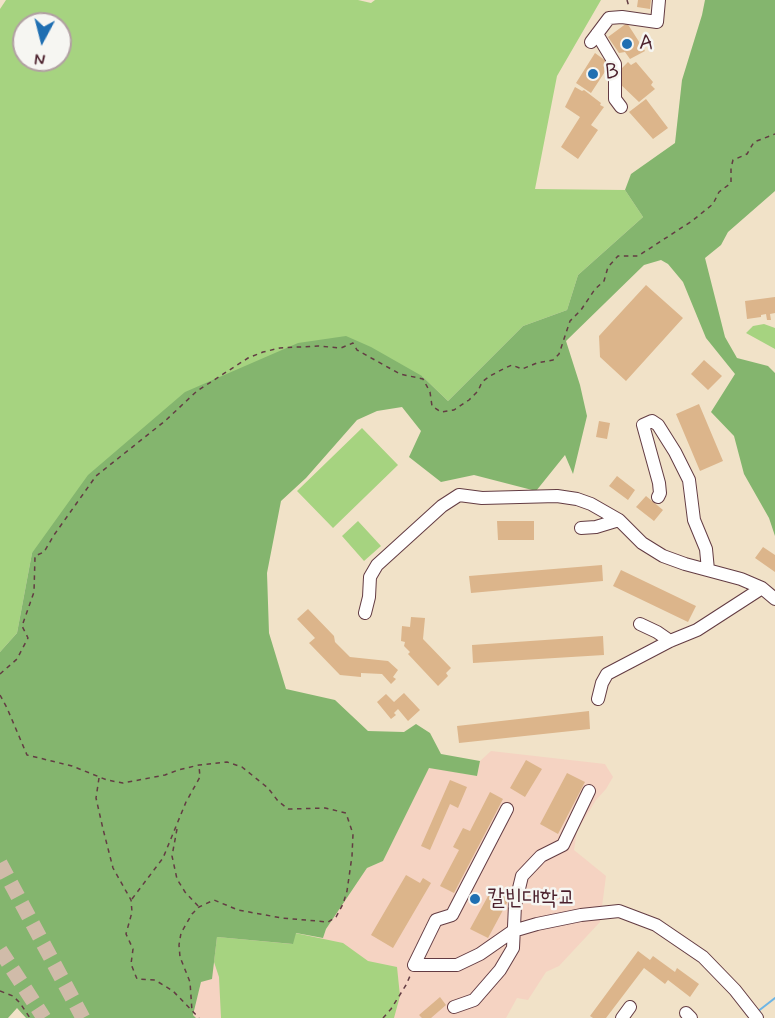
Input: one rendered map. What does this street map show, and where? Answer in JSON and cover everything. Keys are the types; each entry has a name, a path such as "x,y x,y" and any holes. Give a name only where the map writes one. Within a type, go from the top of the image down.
{"street":[{"path":"621,107 615,99 615,64 594,38 609,18 622,17 657,22 659,0"},
{"path":"658,497 659,483 644,425 652,421 658,425 675,452 689,480 694,520 706,549 708,570"},
{"path":"365,613 370,577 377,565 442,506 459,495 482,498 557,496 577,499 619,520 642,543 663,556 741,579 762,588 775,599"},
{"path":"581,528 596,527 619,520"},
{"path":"598,699 607,674 696,630 762,588"},
{"path":"640,624 670,641"},
{"path":"454,1007 474,1000 500,970 513,948 515,905 522,876 541,856 563,845 589,791"},
{"path":"507,809 452,915 436,920 414,965 458,965 480,954 513,931 582,915 619,911 656,925 703,957 735,990 754,1014"},
{"path":"622,1018 630,1007"}],"path":[{"path":"627,0 629,6"},
{"path":"0,674 17,659 28,638 22,626 34,592 35,556 44,552 96,476 165,421 197,391 248,358 263,352 280,348 318,346 341,348 352,343 357,350 400,374 423,379 430,392 432,406 441,412 454,410 469,400 478,391 482,382 505,368 512,365 522,369 553,360 558,354 570,321 581,310 594,288 604,281 608,267 618,256 638,256 692,221 713,204 719,192 731,183 733,160 747,154 754,142 775,134"},
{"path":"0,695 27,755 72,766 107,780 123,783 165,775 199,765 227,762 242,767 268,788 288,809 326,808 346,813 352,834 352,856 345,898 336,917 328,922 282,918 238,910 214,900 199,907 192,914 181,933 179,945 180,957 190,982 192,1011"},
{"path":"131,900 163,858 186,802 200,777 199,765"},
{"path":"100,777 96,798 103,829 113,868 131,900 132,912 126,934 133,949 131,963 137,979 155,980 173,991 199,1018"},
{"path":"177,825 172,856 177,879 184,892 199,907"},
{"path":"383,1018 406,985 414,965"},
{"path":"0,992 13,996 30,1018"}],"shaded area":[{"name":"칼빈대학교","path":"491,751 605,764 613,777 577,831 574,850 606,876 600,922 559,966 546,972 528,1000 517,998 506,1018 196,1018 193,1015 201,981 217,937 293,943 295,933 323,938 326,929 367,868 383,861 429,767 477,776 480,761"}],"green space":[{"path":"6,0 358,0 371,3 375,0 601,0 557,76 535,189 625,190 643,217 578,275 567,310 523,326 448,401 422,376 32,553 17,633 0,652 0,9"},
{"path":"705,0 775,0 775,191 728,232 721,245 705,258 725,337 737,358 768,366 775,373 775,536 769,518 744,474 734,436 711,412 735,374 706,338 683,282 668,264 661,260 644,265 566,341 587,416 573,474 565,455 536,491 474,475 441,482 409,457 421,431 402,407 377,411 357,420 306,478 281,501 267,573 269,633 286,689 335,700 368,731 404,732 416,724 430,733 441,754 480,761 477,776 429,768 383,861 367,868 326,929 323,938 296,933 293,944 217,937 212,979 201,982 193,1015 196,1018 26,1018 17,1008 8,1018 0,1018 0,652 17,633 32,553 88,475 185,392 298,343 346,336 371,347 422,376 448,401 523,326 567,310 578,275 643,217 625,190 631,174 675,143 682,80"},
{"path":"764,324 775,328 775,349 746,333 753,326"},
{"path":"362,428 398,465 333,528 297,491"},
{"path":"358,521 381,546 364,561 342,536"},
{"path":"295,933 343,943 368,961 397,967 400,996 394,1018 221,1018 219,977 214,962 217,937 292,944"}],"building":[{"path":"638,0 651,0 650,9 637,7"},
{"name":"A","path":"627,23 645,51 630,59 625,52 619,53 608,37"},
{"name":"B","path":"595,53 610,64 591,93 576,83"},
{"path":"628,62 631,65 636,62 653,82 651,85 655,89 639,102 618,82 615,75"},
{"path":"575,87 584,90 604,107 591,125 598,130 578,159 561,147 580,117 565,107"},
{"path":"646,99 668,128 653,139 629,112"},
{"path":"646,285 683,318 626,381 600,357 599,336"},
{"path":"775,297 775,313 770,314 771,320 767,320 766,314 747,319 745,301"},
{"path":"704,360 722,376 708,390 691,374"},
{"path":"699,404 723,461 700,471 676,414"},
{"path":"599,421 610,423 607,439 596,437"},
{"path":"617,476 635,490 628,500 609,486"},
{"path":"646,496 663,510 654,521 636,507"},
{"path":"497,521 534,521 534,540 498,540"},
{"path":"763,547 775,555 775,572 755,558"},
{"path":"602,565 603,581 471,593 469,576"},
{"path":"621,570 696,606 688,622 613,586"},
{"path":"308,609 350,657 388,661 398,670 393,677 396,679 391,684 382,674 361,673 361,677 340,675 309,643 315,638 297,619"},
{"path":"411,617 425,618 423,639 451,668 446,673 448,676 438,686 408,654 410,652 404,646 405,642 401,641 402,626 410,627"},
{"path":"603,636 604,655 473,663 472,645"},
{"path":"404,693 420,710 408,721 398,709 394,713 396,715 391,719 377,702 386,694 394,702"},
{"path":"589,711 590,729 459,743 457,726"},
{"path":"526,760 542,769 525,797 510,788"},
{"path":"567,773 585,782 558,834 540,824"},
{"path":"450,780 467,787 458,808 450,804 430,850 421,846"},
{"path":"490,792 503,799 454,893 440,886 459,850 453,847 463,828 470,831"},
{"path":"406,875 420,883 423,878 431,883 393,948 371,935"},
{"path":"493,887 510,897 488,938 470,929"},
{"path":"638,951 650,960 653,956 675,972 677,968 699,984 690,997 668,980 665,984 644,968 606,1018 590,1016"},
{"path":"440,997 446,1005 431,1018 422,1018 419,1015"}],"waterway":[{"path":"757,1012 775,998"}],"tunnel":[{"path":"0,863 83,1018"},
{"path":"0,950 44,1018"}],"place":[{"name":"A","path":"627,44"},
{"name":"B","path":"593,74"},
{"name":"칼빈대학교","path":"475,899"}]}
